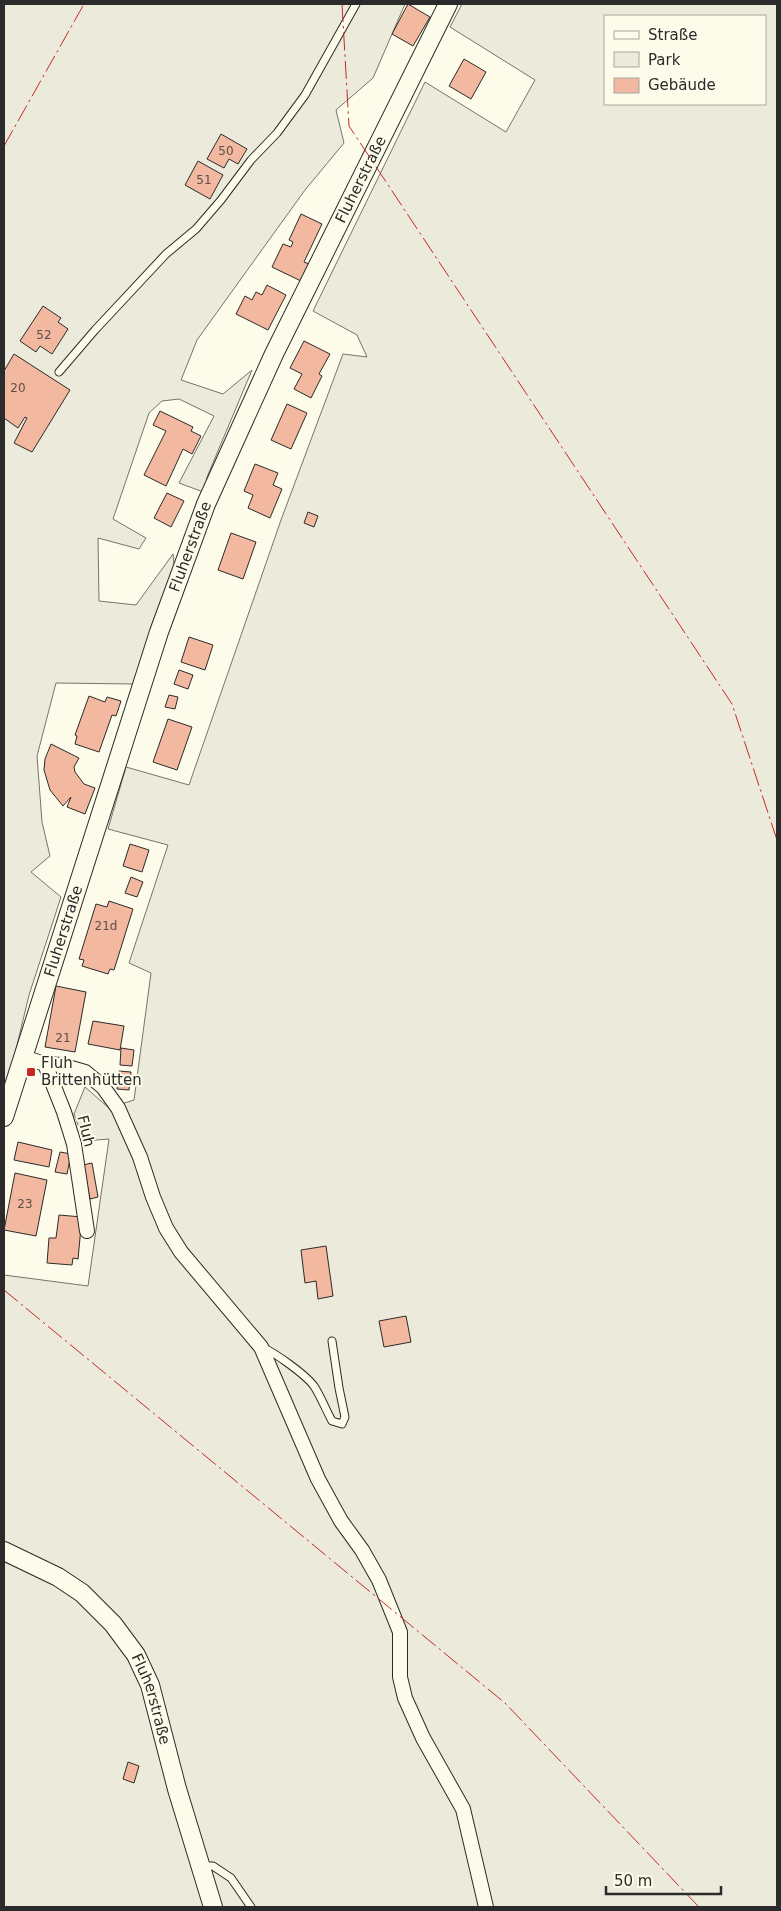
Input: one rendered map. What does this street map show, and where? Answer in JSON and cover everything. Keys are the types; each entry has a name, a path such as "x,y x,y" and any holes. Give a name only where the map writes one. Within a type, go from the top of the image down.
{"street":[{"name":"Fluherstraße","path":"4,1117 159,632 206,504 274,354 448,4"},
{"path":"24,1057 45,1064 61,1065 85,1072 103,1087 118,1108 166,1228 181,1252 261,1347 318,1479 341,1521 362,1550 379,1580 400,1632 400,1677 405,1698 423,1738 463,1809 486,1907"},
{"name":"Fluh","path":"45,1064 64,1112 74,1144 87,1231"},
{"name":"Fluherstraße","path":"4,1551 58,1578 82,1593 113,1624 136,1655 150,1685 177,1789 213,1907"}],"lane":[{"path":"59,372 95,330 166,254 196,229 251,160 277,133 305,95 356,4"},
{"path":"261,1347 270,1351 304,1375 315,1387 332,1421 342,1424 345,1417 332,1341"},
{"path":"200,1866 213,1866 231,1878 251,1907"}],"green space":[{"path":"4,4 405,4 373,78 336,110 344,143 305,190 197,340 181,380 223,394 252,370 207,477 206,493 179,483 214,416 179,399 162,401 149,413 113,519 146,538 139,549 98,538 99,601 136,605 173,554 175,573 134,684 56,683 37,756 42,822 50,856 31,872 61,897 29,995 4,1094"},
{"path":"462,4 777,4 777,1907 4,1907 4,1275 88,1286 109,1139 84,1141 74,1114 85,1087 109,1108 134,1100 151,973 129,963 168,845 108,829 126,767 189,785 281,520 343,354 367,357 357,335 313,311 425,82 506,132 535,80 450,27"}],"building":[{"path":"408,4 430,17 413,46 392,34"},
{"path":"464,59 486,72 471,99 449,86"},
{"path":"221,134 247,149 238,164 229,159 224,168 207,159"},
{"path":"198,161 223,175 210,199 185,185"},
{"path":"301,214 322,224 304,262 309,264 301,281 272,267 283,244 291,247 293,242 289,240"},
{"path":"267,285 286,295 268,330 236,314 245,296 252,300 256,292 262,295"},
{"path":"43,306 61,318 58,322 68,329 52,354 40,346 36,352 20,341"},
{"path":"304,341 330,354 319,374 322,376 311,398 294,389 302,374 290,368"},
{"path":"14,354 70,390 32,452 14,443 27,418 25,417 18,428 4,418 4,371"},
{"path":"287,404 307,413 291,449 271,440"},
{"path":"160,411 193,427 191,431 201,436 192,454 183,449 166,486 144,475 166,431 153,425"},
{"path":"255,464 278,473 273,485 282,489 270,518 248,508 253,495 244,491"},
{"path":"167,493 184,501 171,527 154,518"},
{"path":"308,512 318,516 314,527 304,523"},
{"path":"231,533 256,542 243,579 218,570"},
{"path":"189,637 213,645 205,670 181,662"},
{"path":"179,670 193,675 188,689 174,684"},
{"path":"169,695 178,697 175,709 165,707"},
{"path":"89,696 105,702 107,697 121,701 116,716 112,715 99,752 75,744 77,736 75,735"},
{"path":"168,719 192,727 177,770 153,762"},
{"path":"51,744 79,758 74,767 75,772 84,784 95,788 85,814 67,807 71,797 63,806 50,790 44,770 45,759"},
{"path":"130,844 149,850 142,872 123,866"},
{"path":"131,877 143,882 137,897 125,893"},
{"path":"109,901 133,909 114,970 110,969 108,974 82,966 84,960 79,959 96,904 107,907"},
{"path":"56,986 86,992 75,1052 45,1047"},
{"path":"93,1021 124,1026 120,1050 88,1044"},
{"path":"121,1048 134,1050 132,1066 120,1065"},
{"path":"119,1071 131,1072 129,1090 117,1089"},
{"path":"18,1142 52,1150 49,1167 14,1160"},
{"path":"60,1152 71,1154 67,1174 55,1172"},
{"path":"92,1163 98,1197 90,1199 83,1165"},
{"path":"15,1173 47,1180 36,1236 4,1230"},
{"path":"59,1215 82,1217 78,1259 73,1258 72,1265 47,1263 49,1238 56,1238"},
{"path":"326,1246 333,1296 318,1299 316,1281 305,1283 301,1250"},
{"path":"406,1316 411,1342 384,1347 379,1321"},
{"path":"128,1762 139,1766 134,1783 123,1779"}],"power":[{"path":"4,146 84,4"},
{"path":"342,4 349,126 732,704 777,840"},
{"path":"4,1290 505,1703 699,1907"}],"place":[{"name":"Fluh Brittenhütten","path":"31,1072"}]}
